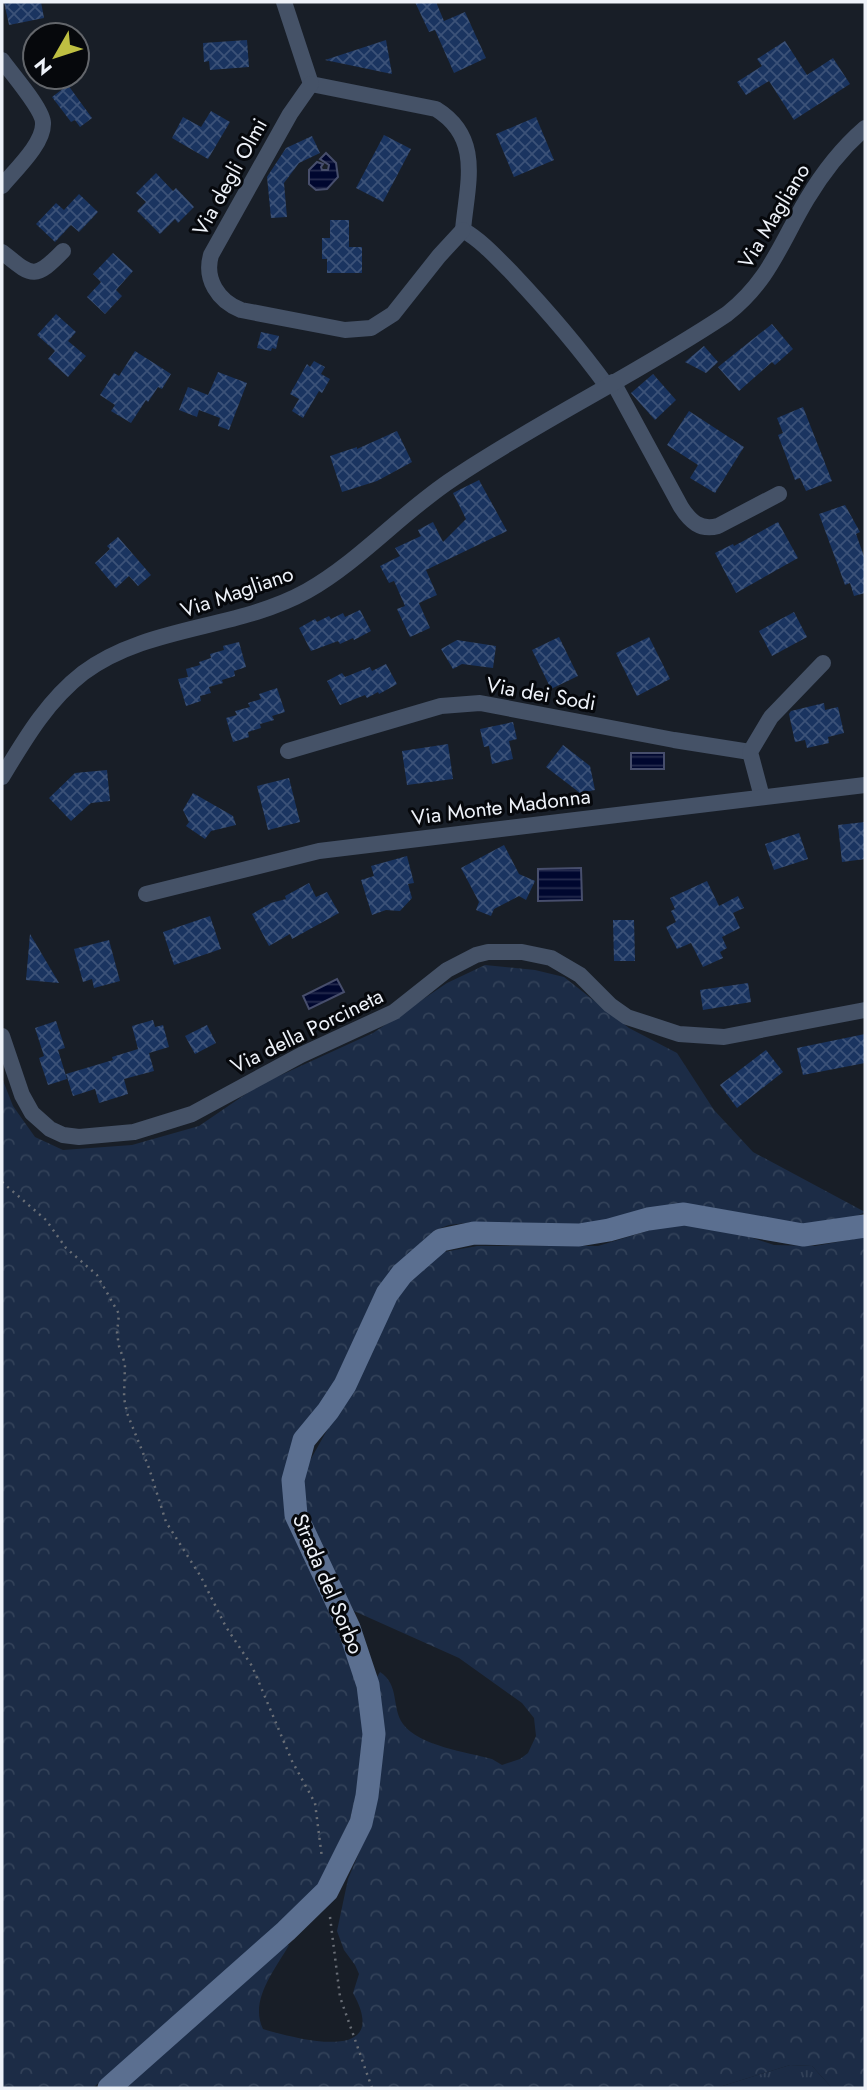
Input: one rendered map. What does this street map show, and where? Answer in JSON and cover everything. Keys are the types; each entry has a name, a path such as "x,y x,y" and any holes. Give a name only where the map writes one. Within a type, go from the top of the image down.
{"street":[{"path":"284,2 311,84 436,109 459,130 469,153 463,230 487,248 532,293 610,384 681,507 696,524 708,528 718,526 779,494"},
{"path":"2,60 38,110 44,125 38,142 2,186"},
{"name":"Via degli Olmi","path":"311,84 290,114 211,255 208,267 210,279 220,297 241,310 345,330 365,330 378,325 393,314 463,230"},
{"name":"Via Magliano","path":"2,777 43,712 73,681 96,665 135,645 247,615 306,592 337,571 446,483 717,320 746,298 773,262 818,182 839,154 865,128"},
{"path":"2,252 24,270 37,272 46,268 63,251"},
{"path":"762,797 750,751 771,717 823,663"},
{"name":"Via dei Sodi","path":"288,751 441,706 480,703 674,740 750,751"},
{"name":"Via Monte Madonna","path":"146,894 319,851 865,785"},
{"name":"Via della Porcineta","path":"2,1036 22,1095 32,1112 56,1132 79,1137 134,1132 192,1114 293,1059 394,1012 447,970 488,952 523,952 551,957 580,975 610,1005 627,1017 679,1034 724,1037 865,1010"},
{"name":"Strada del Sorbo","path":"109,2088 286,1931 327,1891 360,1823 367,1796 374,1734 365,1672 349,1628 296,1515 293,1480 304,1440 345,1385 368,1333 402,1273 441,1240 474,1233 579,1236 649,1219 684,1214 803,1235 865,1226"}],"path":[{"path":"2,1182 46,1220 66,1248 97,1275 119,1314 117,1332 125,1364 124,1398 127,1413 149,1468 166,1522 201,1577 226,1627 252,1666 292,1761 315,1803 322,1859"},
{"path":"327,1891 340,1997 372,2088"}],"green space":[{"path":"485,965 535,970 564,977 629,1028 677,1053 714,1110 753,1152 865,1212 853,1218 803,1224 696,1205 578,1225 474,1222 435,1230 395,1266 378,1288 335,1380 285,1468 358,1687 363,1733 356,1795 350,1819 319,1884 279,1923 93,2088 2,2088 2,1078 13,1106 35,1137 63,1150 132,1145 199,1126 259,1085 373,1033 447,983"},
{"path":"677,1222 735,1232 774,1245 815,1246 865,1237 865,2088 832,2088 812,2066 790,2065 716,2088 122,2088 279,1946 289,1945 261,1996 259,2007 263,2029 297,2038 336,2042 351,2039 361,2030 362,2016 353,1993 359,1974 344,1950 337,1931 348,1879 366,1836 375,1680 380,1672 390,1683 403,1724 410,1732 432,1743 492,1759 502,1765 528,1753 536,1736 534,1718 522,1703 459,1658 354,1611 311,1528 300,1498 303,1473 353,1384 371,1336 417,1270 444,1252 477,1246 598,1246"},
{"path":"790,2065 812,2066 832,2088 716,2088"}],"shaded area":[{"path":"326,153 336,163 338,177 327,189 316,190 309,184 309,170 317,162 323,164 322,170 328,170 329,165 320,159"},
{"path":"631,753 664,753 664,769 631,769"},
{"path":"581,868 582,900 538,901 538,869"},
{"path":"337,979 344,992 309,1009 303,996"}],"building":[{"path":"4,2 41,2 44,18 9,25"},
{"path":"415,2 436,2 444,21 465,12 486,58 454,73 435,30 429,32"},
{"path":"247,40 249,67 210,70 209,61 204,62 203,43"},
{"path":"386,40 392,74 325,60"},
{"path":"785,41 807,75 833,58 850,84 794,120 769,81 746,95 737,82 762,66 757,59"},
{"path":"60,91 72,91 92,118 80,127 75,120 71,122 52,97"},
{"path":"211,111 230,122 208,159 172,138 183,117 201,127"},
{"path":"536,117 554,160 514,177 496,134"},
{"path":"384,135 411,149 383,202 356,188"},
{"path":"312,136 320,153 299,163 284,183 287,217 271,218 267,177 286,148"},
{"path":"156,173 173,191 176,188 194,207 178,223 175,219 160,234 137,211 146,202 136,193"},
{"path":"79,194 98,212 79,232 71,225 55,242 36,224 56,203 64,210"},
{"path":"330,220 349,220 349,247 362,247 362,273 327,273 327,259 322,259 322,238 330,238"},
{"path":"113,253 133,271 116,290 122,296 105,314 87,297 101,282 93,274"},
{"path":"56,314 76,332 68,341 86,356 68,377 48,359 55,351 37,335"},
{"path":"772,324 793,349 775,365 772,362 739,391 718,367"},
{"path":"261,332 279,336 276,349 272,348 271,351 257,348"},
{"path":"704,346 718,362 706,373 685,362"},
{"path":"135,351 171,374 162,389 158,387 148,402 146,400 131,423 111,411 115,405 100,395 114,373 119,376"},
{"path":"314,361 325,367 321,374 330,379 322,393 319,391 303,418 292,411 299,399 290,394 307,364 310,367"},
{"path":"218,372 247,383 229,430 218,426 220,418 199,410 197,417 179,410 188,387 208,395"},
{"path":"653,374 676,400 655,420 631,393"},
{"path":"803,407 832,481 806,491 800,478 795,480 778,435 783,433 777,418"},
{"path":"689,411 744,447 715,493 690,478 698,465 667,445"},
{"path":"397,431 412,462 377,481 342,492 330,456 357,449"},
{"path":"479,480 507,531 426,570 437,595 419,603 430,628 410,637 397,609 405,606 394,581 389,583 380,566 400,556 395,548 421,536 418,530 433,522 443,542 466,519 453,493"},
{"path":"845,505 860,532 856,534 865,559 865,593 854,596 850,583 845,585 819,514"},
{"path":"778,522 798,558 736,593 715,553 733,544 734,546"},
{"path":"118,537 151,575 138,586 129,576 116,588 95,563 110,549 107,546"},
{"path":"360,610 371,631 354,640 353,638 340,644 338,641 311,651 299,628 315,619 317,622 329,616 331,619 343,613 345,617"},
{"path":"794,612 807,637 772,656 759,631"},
{"path":"559,637 578,676 551,689 532,650"},
{"path":"649,637 670,679 637,696 616,653"},
{"path":"457,640 496,646 493,668 462,664 453,669 441,649"},
{"path":"239,642 246,667 234,671 235,676 222,680 223,683 209,687 211,693 200,696 201,701 186,706 178,679 188,677 186,669 200,665 199,662 211,658 210,654 224,650 223,646"},
{"path":"386,664 397,684 379,694 378,692 367,698 365,695 340,705 327,681 342,673 345,677 370,667 372,671"},
{"path":"277,688 285,712 272,716 274,720 260,724 261,728 248,732 249,737 233,742 226,718 237,715 235,711 250,707 248,703 261,699 259,694"},
{"path":"824,703 825,710 838,707 844,733 828,737 829,743 807,748 805,740 795,742 789,714 791,711"},
{"path":"513,722 517,739 509,741 513,759 492,764 489,746 484,747 480,729"},
{"path":"448,744 453,779 407,785 402,751"},
{"path":"563,745 590,766 595,790 580,793 546,767"},
{"path":"107,770 110,801 91,803 71,821 49,798 75,773"},
{"path":"289,778 300,822 268,830 257,786"},
{"path":"193,793 233,816 236,825 211,831 205,839 186,826 189,822 183,810"},
{"path":"865,822 865,859 842,862 838,825"},
{"path":"799,833 808,859 774,870 765,844"},
{"path":"504,845 519,874 535,881 526,900 519,896 494,909 491,916 476,910 479,902 461,868"},
{"path":"407,856 414,883 408,884 412,898 400,911 386,910 372,915 361,880 374,876 371,866"},
{"path":"707,881 719,906 738,896 744,908 733,913 740,928 722,937 727,948 720,952 723,958 703,967 691,943 677,949 666,927 676,922 671,911 675,909 670,898"},
{"path":"309,883 316,897 327,892 339,913 292,939 290,934 269,946 252,914 271,903 286,899 285,896"},
{"path":"210,916 221,949 174,965 163,932"},
{"path":"613,920 634,920 635,961 614,961"},
{"path":"30,934 59,983 26,980"},
{"path":"109,940 120,981 94,988 92,979 83,982 74,949"},
{"path":"748,983 751,1002 703,1010 700,990"},
{"path":"153,1020 155,1027 163,1025 169,1047 149,1053 154,1071 124,1079 128,1094 99,1103 95,1089 73,1096 66,1074 113,1060 112,1057 138,1049 132,1026"},
{"path":"56,1021 65,1048 58,1050 67,1079 48,1085 39,1058 44,1056 35,1028"},
{"path":"207,1025 216,1043 195,1054 185,1036"},
{"path":"865,1034 865,1063 803,1075 797,1048"},
{"path":"766,1050 783,1072 737,1108 720,1085"}]}
